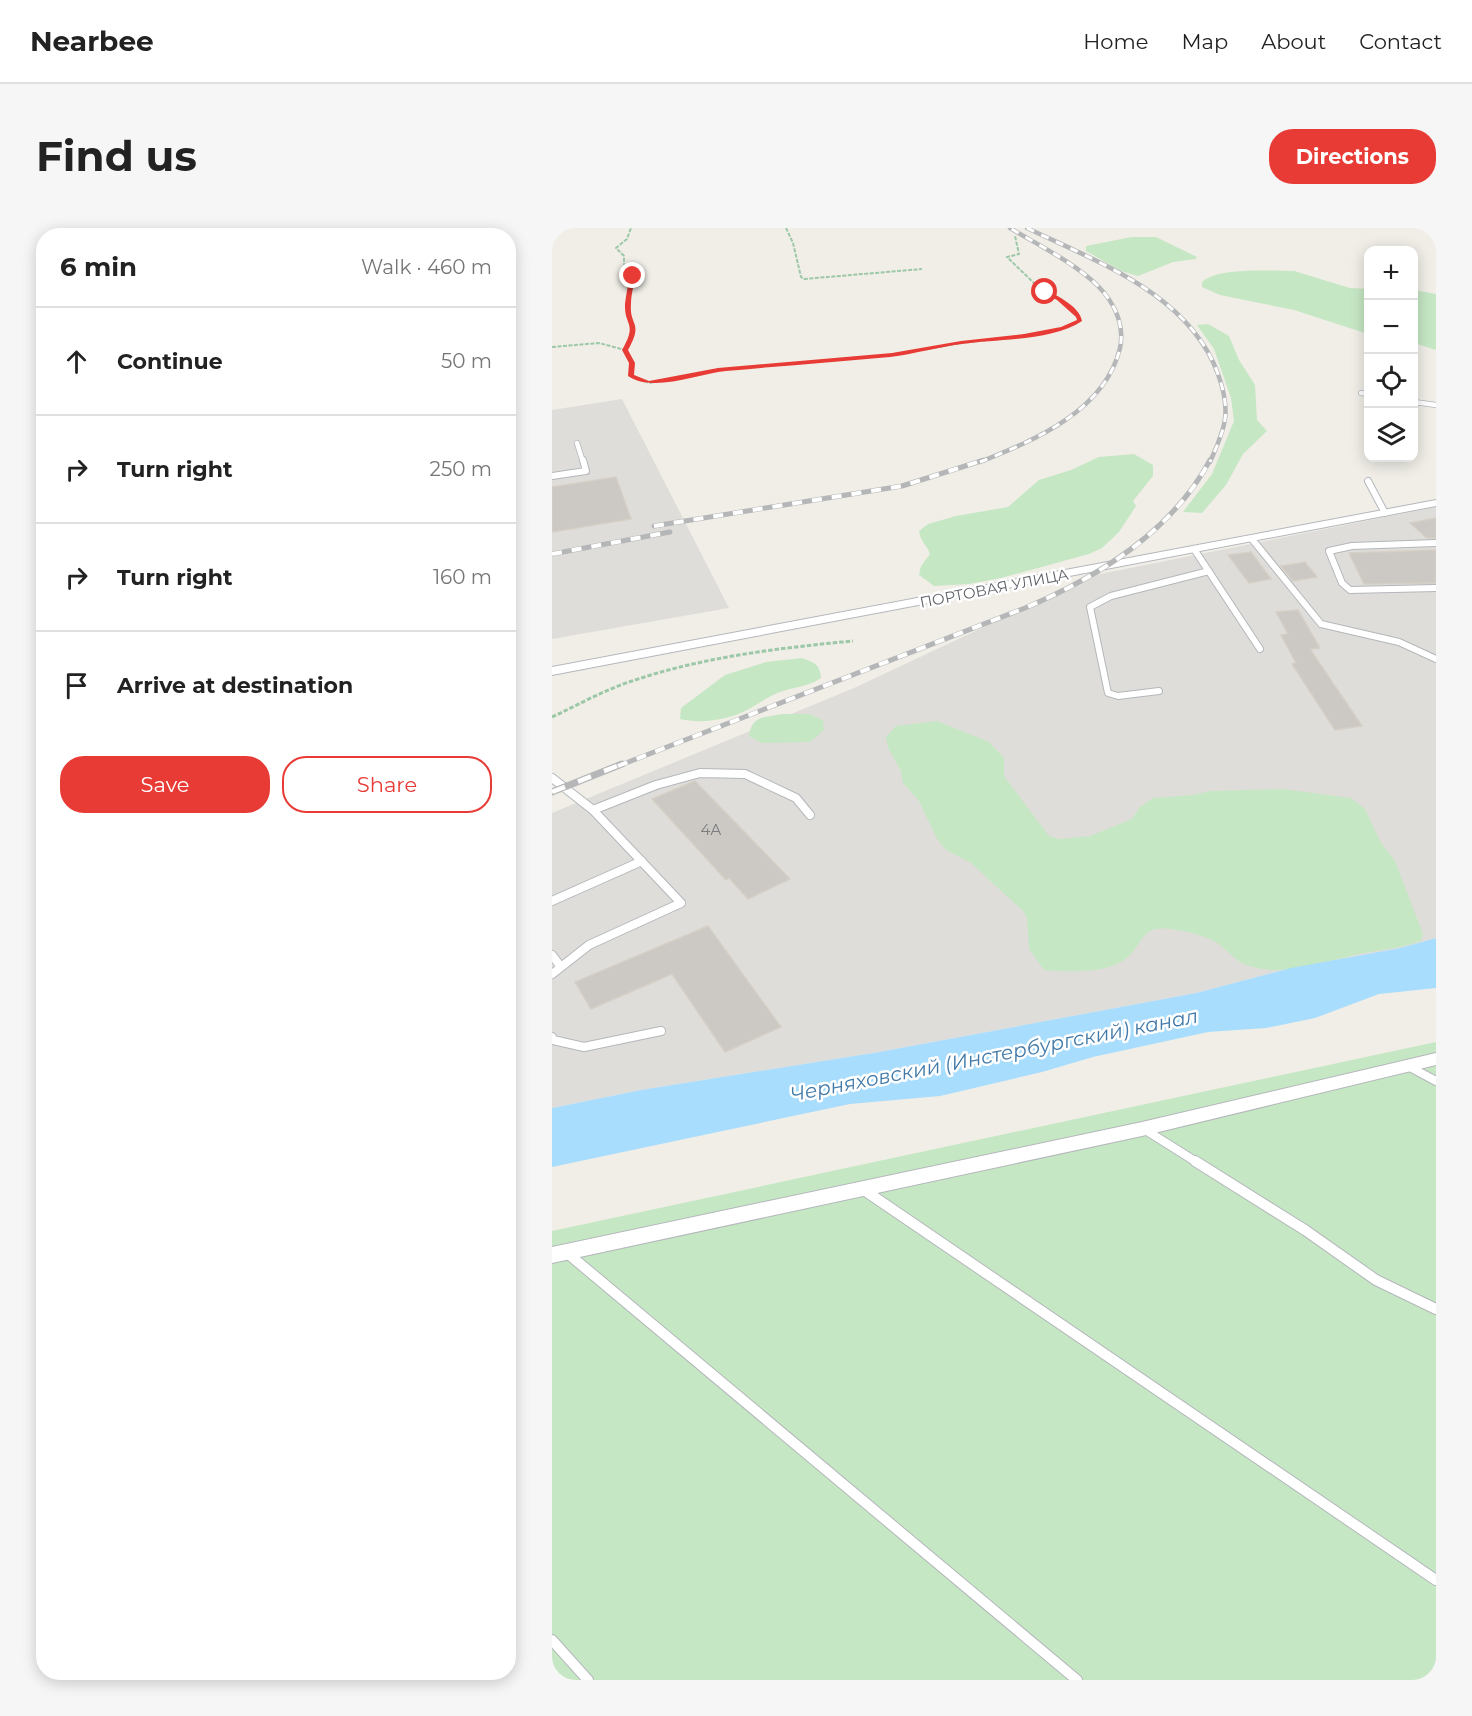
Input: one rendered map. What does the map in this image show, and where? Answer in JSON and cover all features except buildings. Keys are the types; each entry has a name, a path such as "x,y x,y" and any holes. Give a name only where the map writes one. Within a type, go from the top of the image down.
{"street":[{"name":"ПОРТОВАЯ УЛИЦА","path":"552,671 1436,503"},
{"path":"559,1253 1142,1129 1436,1059"}],"lane":[{"path":"1418,403 1436,405"},
{"path":"552,476 586,471 577,443"},
{"path":"1368,482 1385,513"},
{"path":"1252,539 1321,624 1399,642 1436,659"},
{"path":"1436,543 1352,546 1329,551 1342,584 1350,590 1436,588"},
{"path":"1194,549 1260,649"},
{"path":"1159,691 1118,696 1108,693 1090,607 1112,596 1209,571"},
{"path":"593,810 656,785 700,773 745,774 796,798 810,815"},
{"path":"552,778 593,810 681,903 588,945 552,974"},
{"path":"552,901 642,861"},
{"path":"552,955 561,967"},
{"path":"552,1037 553,1040 584,1047 661,1031"},
{"path":"1406,1065 1436,1081"},
{"path":"1142,1129 1305,1230 1376,1280 1436,1309"},
{"path":"861,1187 1436,1580"},
{"path":"559,1253 1077,1680"},
{"path":"552,1640 588,1680"}],"path":[{"path":"625,350 633,335 633,323 627,307 633,276 624,264 624,256 616,248 627,239 632,228"},
{"path":"786,228 793,243 801,277 804,279 922,269"},
{"path":"552,347 599,343 625,350 632,363 631,375 649,383 718,370 892,355 961,343 1024,336 1062,329 1080,321 1079,317 1059,299 1037,286 1007,257 1019,254 1015,236"},
{"path":"552,717 630,682 672,669 776,649 853,641"}],"shaded area":[{"path":"622,399 729,608 552,639 552,410"},
{"path":"1436,507 1436,938 1400,948 1291,968 1196,993 879,1052 641,1090 552,1108 552,813 854,688 1095,575"}],"green space":[{"path":"1132,237 1156,237 1197,257 1173,262 1138,276 1121,271 1086,251 1086,246"},
{"path":"1245,271 1294,271 1350,288 1364,289 1364,333 1294,310 1220,295 1202,287 1202,282 1210,277"},
{"path":"1418,291 1436,294 1436,350 1418,344"},
{"path":"1208,324 1229,336 1239,360 1255,385 1257,420 1267,431 1243,454 1226,485 1202,513 1183,512 1212,474 1234,421 1231,398 1214,349 1197,325"},
{"path":"1134,454 1153,465 1153,476 1133,501 1136,506 1119,532 1102,548 1089,554 1001,578 969,584 934,586 919,575 921,566 930,554 919,531 928,524 956,516 1008,507 1039,480 1071,470 1099,457"},
{"path":"802,658 816,665 821,678 810,684 779,692 733,716 706,721 680,719 681,708 725,675 766,662"},
{"path":"782,714 809,714 823,720 824,730 810,742 762,743 749,736 756,721"},
{"path":"937,721 989,742 1004,758 1004,776 1049,836 1059,839 1090,836 1132,819 1140,807 1153,798 1193,795 1211,791 1283,789 1351,798 1365,809 1380,841 1395,861 1423,934 1421,941 1303,967 1274,970 1260,969 1242,963 1209,939 1162,928 1147,933 1132,954 1120,963 1088,971 1044,970 1029,949 1027,918 1023,911 971,863 946,850 937,839 919,801 903,783 901,771 888,748 886,737 896,726"},
{"path":"1436,1042 1436,1680 552,1680 552,1231"}],"water":[{"name":"Черняховский (Инстербургский) канал","path":"1436,938 1436,988 1379,994 1315,1018 1266,1028 1208,1032 1093,1057 1042,1072 940,1096 850,1104 552,1167 552,1108 641,1090 879,1052 1196,993 1291,968 1400,948"}],"railway":[{"path":"980,462 1045,433 1084,406 1100,389 1112,370 1120,348 1121,331 1117,314 1109,299 1098,286 1067,262 1010,228"},
{"path":"1027,228 1111,268 1138,284 1186,322 1204,346 1218,374 1224,396 1224,425 1210,462"},
{"path":"654,526 902,486 984,460"},
{"path":"618,766 1052,596 1106,567 1154,530 1194,486 1210,460"},
{"path":"552,554 670,532"},
{"path":"552,792 622,764"}],"route":[{"path":"633,276 627,307 633,323 633,335 625,350 632,363 631,375 649,383 718,370 780,366 831,358 892,355 933,347 1024,336 1062,329 1080,321 1079,317 1059,299 1045,292"}]}
